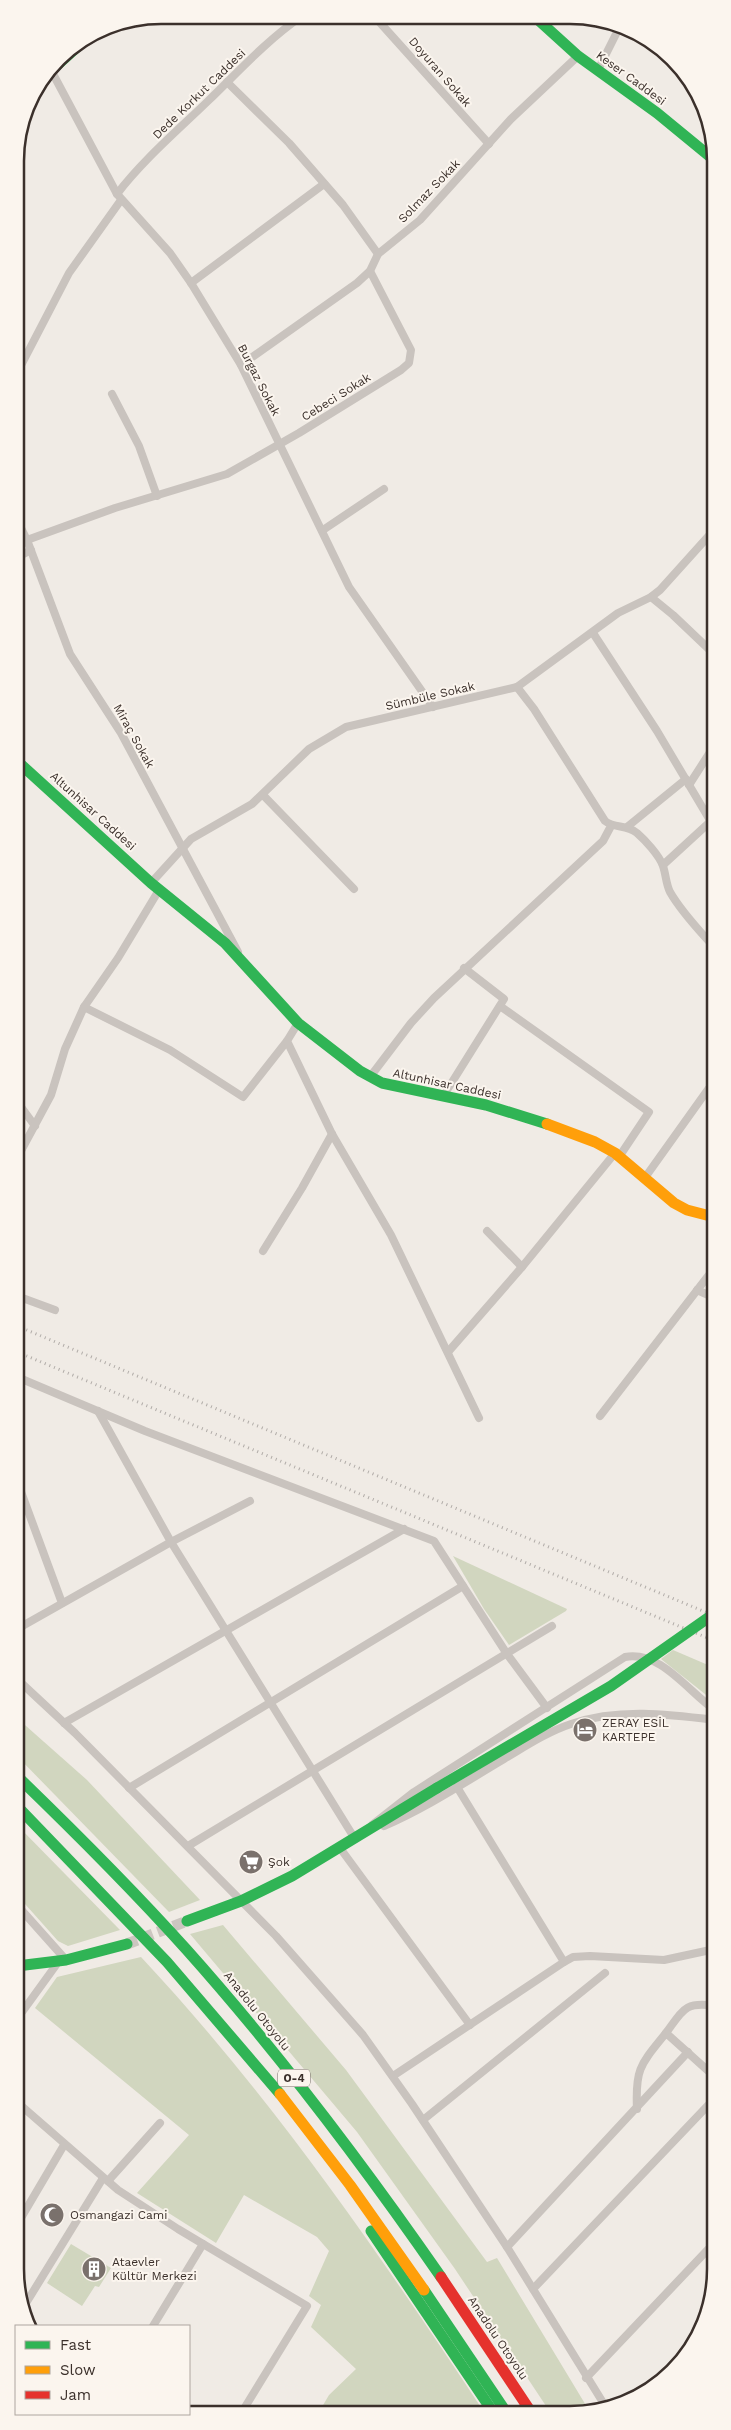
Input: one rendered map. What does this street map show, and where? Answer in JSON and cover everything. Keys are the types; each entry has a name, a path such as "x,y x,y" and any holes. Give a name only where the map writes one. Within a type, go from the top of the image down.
{"main road":[{"name":"Keser Caddesi","path":"542,24 578,56 707,153"},
{"name":"Altunhisar Caddesi","path":"24,767 155,886 242,960 298,1023 370,1077 393,1087 444,1095 545,1123 595,1142 617,1155 674,1203 687,1210 707,1215"},
{"path":"187,1920 241,1900 340,1848 437,1788 610,1686 707,1619"},
{"name":"Anadolu Otoyolu","path":"24,1783 103,1861 239,2009 374,2183 455,2297 527,2406"},
{"name":"O-4","path":"24,1813 73,1860 200,1997 301,2122 392,2243 502,2406"},
{"path":"24,1965 63,1961 128,1944"},
{"path":"301,2122 489,2406"}],"street":[{"name":"Dede Korkut Caddesi","path":"24,360 69,273 132,174 272,39 292,24"},
{"name":"Doyuran Sokak","path":"381,24 489,144"},
{"path":"598,70 617,32"},
{"name":"Solmaz Sokak","path":"240,365 357,283 370,271 378,254 420,220 536,94 578,56"},
{"name":"Burgaz Sokak","path":"51,79 119,197 170,253 191,283 240,365 349,587 433,707"},
{"path":"227,82 289,143 343,206 378,254"},
{"path":"191,283 324,184"},
{"name":"Cebeci Sokak","path":"27,540 115,508 227,474 404,368 412,357 411,350 370,271"},
{"path":"112,394 139,446 156,496"},
{"path":"322,530 384,489"},
{"name":"Miraç Sokak","path":"24,534 70,654 121,733 242,960"},
{"name":"Sümbüle Sokak","path":"24,1146 51,1096 65,1050 84,1007 118,958 155,886 182,846 205,830 244,809 263,795 299,758 337,731 517,687 629,606 651,597 707,538"},
{"path":"24,554 31,550"},
{"path":"651,597 707,647"},
{"path":"593,633 688,782 707,815"},
{"path":"517,687 534,709 605,821 612,826 627,827 636,832 663,866 667,885 676,902 707,939"},
{"path":"627,827 688,782 707,756"},
{"path":"263,795 354,888"},
{"path":"370,1077 411,1023 464,968 517,923 603,841 612,826"},
{"path":"663,866 707,828"},
{"path":"444,1095 504,999 464,968"},
{"path":"448,1352 617,1155 649,1112 500,1006"},
{"path":"84,1007 170,1050 243,1097 287,1041 298,1023"},
{"path":"287,1041 332,1134 391,1235 479,1418"},
{"path":"644,1178 707,1091"},
{"path":"24,1111 35,1126"},
{"path":"263,1250 302,1188 332,1134"},
{"path":"487,1231 522,1267"},
{"path":"600,1416 707,1276"},
{"path":"697,1290 707,1294"},
{"path":"24,1299 55,1310"},
{"path":"24,1380 98,1411 434,1542 507,1654 547,1708"},
{"path":"98,1411 171,1542 355,1839"},
{"path":"24,1625 171,1542 250,1501"},
{"path":"24,1508 62,1603"},
{"path":"64,1723 404,1529"},
{"path":"128,1788 463,1586"},
{"path":"188,1846 552,1626"},
{"path":"355,1839 390,1809 414,1792 619,1661 632,1656 653,1662 707,1704"},
{"path":"24,1685 188,1846 276,1936 363,2034 423,2120 507,2247 603,2403"},
{"path":"355,1839 423,1808 551,1732 583,1720 643,1713 707,1719"},
{"path":"457,1787 564,1962"},
{"path":"340,1848 470,2025"},
{"path":"24,1914 63,1961 24,2010"},
{"path":"393,2076 574,1957 590,1956 664,1960 707,1951"},
{"path":"423,2120 606,1973"},
{"path":"637,2109 636,2081 640,2068 681,2012 689,2006 698,2003 707,2005"},
{"path":"666,2033 707,2068"},
{"path":"507,2247 688,2052"},
{"path":"533,2289 707,2107"},
{"path":"24,2108 105,2180 146,2209 307,2306 246,2406"},
{"path":"27,2301 105,2180 160,2123"},
{"path":"24,2213 64,2145"},
{"path":"154,2325 203,2244"},
{"path":"586,2378 707,2251"}],"green space":[{"path":"453,1556 567,1609 509,1645 484,1609"},
{"path":"673,1650 707,1665 707,1696 661,1659"},
{"path":"24,1724 87,1780 200,1900 169,1912 24,1763"},
{"path":"24,1832 120,1930 68,1946 58,1941 24,1903"},
{"path":"223,1925 346,2070 487,2262 497,2258 586,2405 546,2406 455,2269 357,2132 190,1934"},
{"path":"141,1957 235,2064 279,2120 364,2235 480,2406 323,2406 329,2395 356,2369 311,2327 321,2305 309,2296 329,2251 317,2237 244,2195 216,2243 137,2193 189,2135 35,2008 57,1977"},
{"path":"71,2244 111,2268 99,2287 95,2286 82,2306 47,2283"}],"tunnel":[{"path":"127,1944 187,1921"}],"railway":[{"path":"24,1329 707,1613"},
{"path":"24,1355 707,1638"}],"traffic: fast":[{"path":"543,24 578,56 657,113 707,154"},
{"path":"24,767 151,883 225,943 298,1023 360,1071 382,1083 486,1105 547,1124"},
{"path":"437,1788 611,1686 707,1619"},
{"path":"24,1783 166,1927 254,2028 381,2192 441,2277"},
{"path":"187,1921 241,1901 292,1876 437,1788"},
{"path":"24,1813 167,1962 280,2094"},
{"path":"24,1965 66,1960 127,1944"},
{"path":"371,2231 489,2406"},
{"path":"424,2290 502,2406"}],"traffic: slow":[{"path":"547,1124 595,1142 615,1153 674,1203 687,1210 707,1215"},
{"path":"280,2094 350,2185 424,2290"}],"traffic: jam":[{"path":"441,2277 527,2406"}],"place":[{"name":"ZERAY ESİL KARTEPE","path":"585,1730"},
{"name":"Şok","path":"251,1862"},
{"name":"Osmangazi Cami","path":"52,2215"},
{"name":"Ataevler Kültür Merkezi","path":"94,2269"}]}
